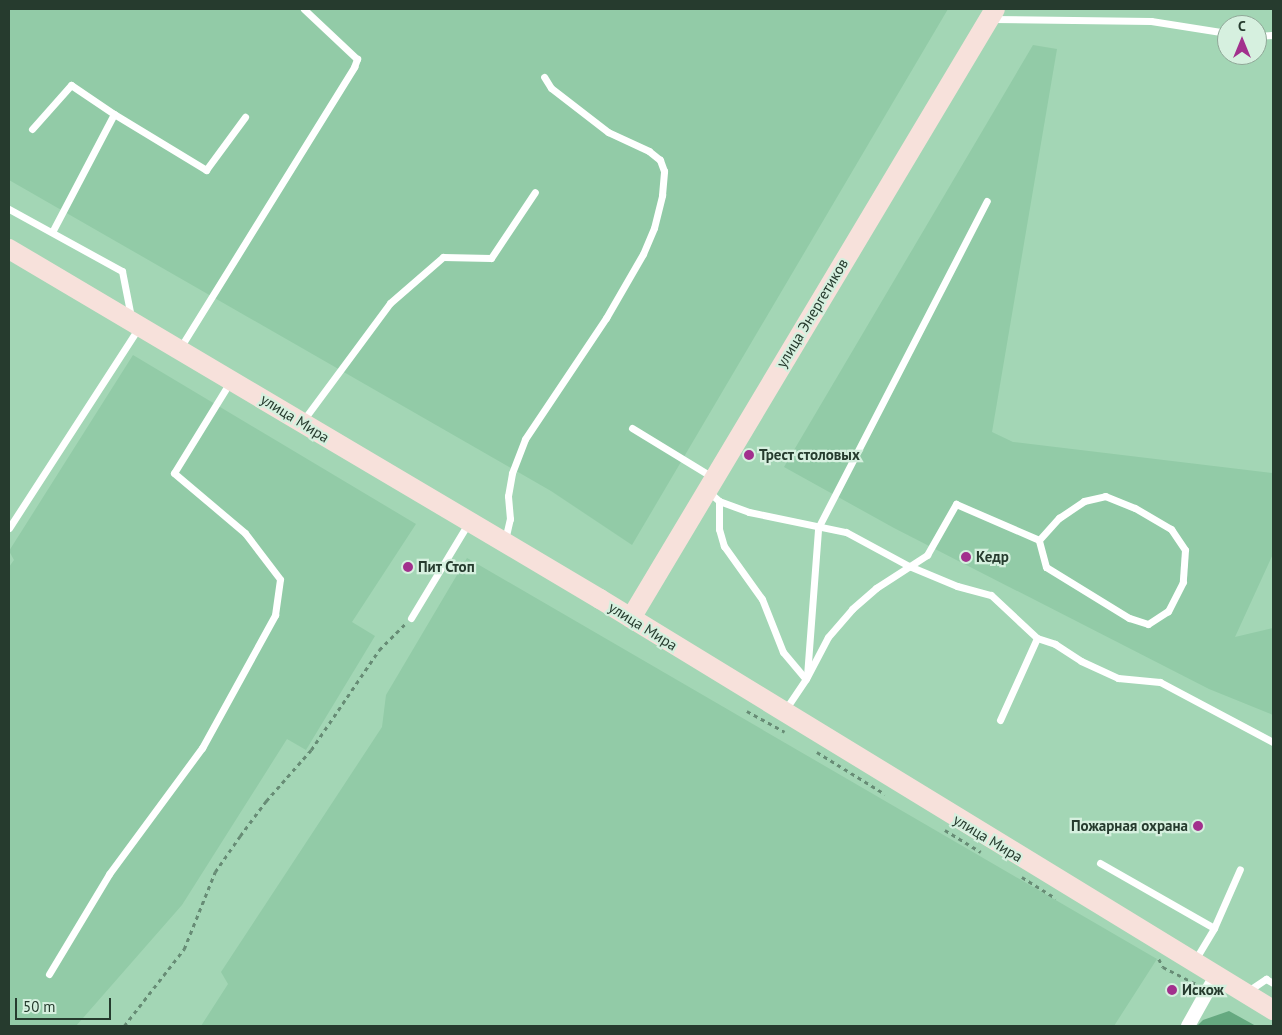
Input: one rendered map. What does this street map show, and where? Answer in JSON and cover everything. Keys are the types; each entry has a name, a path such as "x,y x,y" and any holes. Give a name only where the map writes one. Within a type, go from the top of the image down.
{"main road":[{"name":"улица Энергетиков","path":"631,618 713,490 992,14"},
{"name":"улица Мира","path":"9,249 180,348 631,618 1273,1010"}],"street":[{"path":"1188,1026 1216,976"}],"lane":[{"path":"180,348 354,67 357,59 304,9"},
{"path":"992,14 1151,22 1217,32"},
{"path":"504,542 510,518 508,496 512,473 525,439 606,318 643,254 654,228 662,194 664,171 660,160 649,152 608,132 551,88 544,77"},
{"path":"32,129 71,85 114,114 206,170 245,116"},
{"path":"52,232 114,114"},
{"path":"302,422 390,304 443,257 491,258 534,192"},
{"path":"806,679 818,528 987,201"},
{"path":"9,208 122,271 136,323 9,528"},
{"path":"49,974 109,874 202,748 275,615 280,579 245,533 174,473 231,379"},
{"path":"632,428 713,490 818,528 846,532 909,566 957,586 991,595 1037,638 1118,678 1160,682 1273,742"},
{"path":"713,490 719,529 724,546 762,599 783,652 806,679"},
{"path":"783,712 806,679 828,637 852,609 927,554 956,504 1038,540 1046,567 1129,618 1148,624 1168,612 1183,582 1185,550 1171,529 1134,508 1105,496 1084,501 1071,510 1038,540"},
{"path":"411,618 469,522"},
{"path":"1000,720 1037,638"},
{"path":"1100,862 1214,928"},
{"path":"1194,962 1214,928 1240,869"},
{"path":"1245,993 1266,979 1273,983"}],"path":[{"path":"124,1026 184,949 215,872 240,836 266,801 311,750 379,650 411,618"}],"shaded area":[{"path":"9,9 948,9 632,545 551,491 9,180"},
{"path":"1033,45 1057,49 992,432 1013,442 1273,473 1273,554 1235,637 1273,628 1273,715 1209,689 894,528 784,467"},
{"path":"133,355 416,524 352,622 375,636 306,750 287,739 182,905 76,1026 9,1026 9,567 14,560 9,551"},
{"path":"467,558 1157,959 1114,1026 201,1026 228,984 221,972 382,727 386,695"},
{"path":"1229,1011 1256,1026 1197,1026 1203,1020"}],"place":[{"name":"Трест столовых","path":"749,455"},
{"name":"Кедр","path":"966,557"},
{"name":"Пит Стоп","path":"408,567"},
{"name":"Пожарная охрана","path":"1198,826"},
{"name":"Искож","path":"1172,990"}]}
